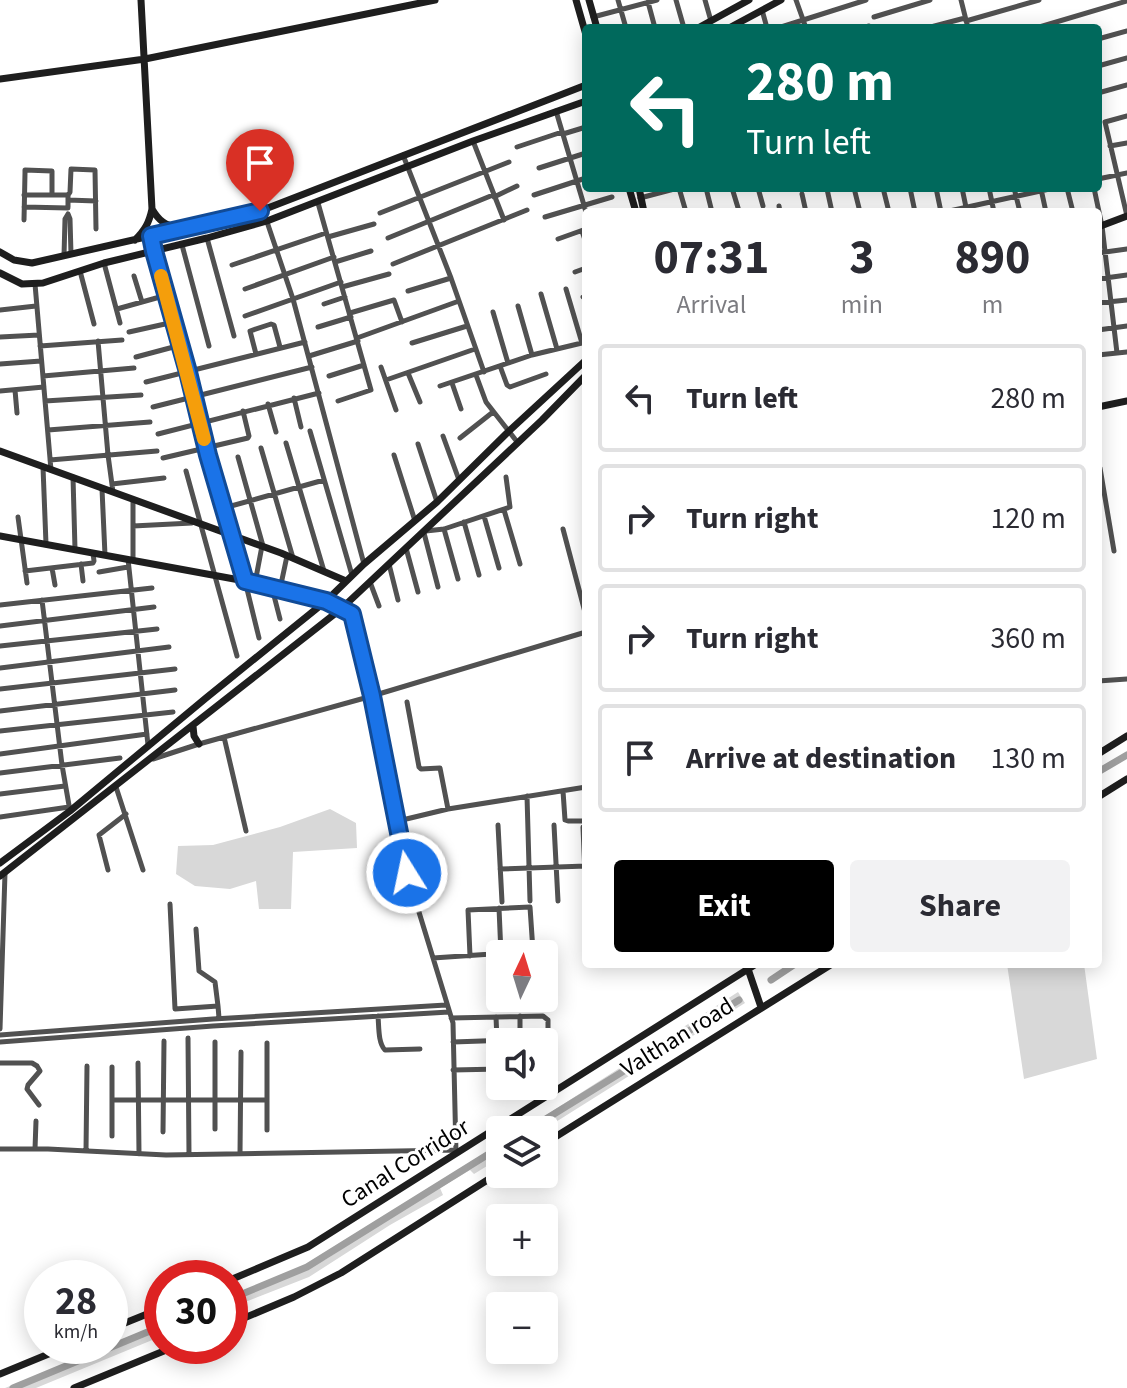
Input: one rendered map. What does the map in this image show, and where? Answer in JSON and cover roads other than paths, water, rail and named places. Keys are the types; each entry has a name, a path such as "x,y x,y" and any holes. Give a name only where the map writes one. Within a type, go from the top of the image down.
{"street":[{"path":"135,240 149,222 152,209 141,0"},
{"path":"0,79 145,59 435,0"},
{"path":"576,0 583,24"},
{"path":"589,0 596,24"},
{"path":"618,0 625,24"},
{"path":"593,17 657,0"},
{"path":"676,0 683,24"},
{"path":"705,0 711,21"},
{"path":"705,24 749,0"},
{"path":"740,24 781,0"},
{"path":"796,0 804,24"},
{"path":"790,24 866,0"},
{"path":"874,17 905,4 930,0"},
{"path":"961,0 967,24"},
{"path":"944,24 1039,0"},
{"path":"648,1 654,24"},
{"path":"1061,24 1127,1"},
{"path":"762,10 766,24"},
{"path":"1102,38 1127,31"},
{"path":"1102,65 1127,58"},
{"path":"1102,92 1127,85"},
{"path":"0,252 23,263 32,263 263,210 582,87"},
{"path":"0,273 18,283 35,284 267,221 582,102"},
{"path":"556,111 585,208"},
{"path":"1102,226 1127,216 1105,121 1127,116"},
{"path":"517,147 582,128"},
{"path":"473,141 504,220"},
{"path":"1110,146 1127,143"},
{"path":"539,168 582,154"},
{"path":"403,155 484,372"},
{"path":"380,213 509,162"},
{"path":"24,220 26,169 52,171 52,195"},
{"path":"67,255 65,219 71,169 95,170 96,229"},
{"path":"1102,178 1127,173"},
{"path":"534,195 582,179"},
{"path":"388,238 517,186"},
{"path":"632,192 642,208"},
{"path":"636,208 638,192"},
{"path":"637,199 663,192"},
{"path":"759,192 763,206"},
{"path":"990,192 993,208"},
{"path":"1015,192 1019,208"},
{"path":"972,208 1030,192"},
{"path":"802,194 805,208"},
{"path":"24,195 52,195 68,204"},
{"path":"545,217 612,197"},
{"path":"24,207 96,201"},
{"path":"318,203 371,390 338,401"},
{"path":"152,209 166,226 182,229"},
{"path":"263,210 293,299 364,564"},
{"path":"393,264 527,210"},
{"path":"232,265 327,235 374,224"},
{"path":"558,239 582,231"},
{"path":"151,236 259,638"},
{"path":"207,238 234,336"},
{"path":"182,245 209,346"},
{"path":"1102,253 1127,249"},
{"path":"245,289 285,274 371,251"},
{"path":"1102,257 1117,353"},
{"path":"18,283 23,263"},
{"path":"104,263 120,323"},
{"path":"575,272 582,269"},
{"path":"80,271 94,324"},
{"path":"245,316 342,284 389,274"},
{"path":"1102,279 1127,275"},
{"path":"134,276 142,302"},
{"path":"408,291 451,278"},
{"path":"35,284 50,460 47,468 46,544"},
{"path":"566,289 582,337"},
{"path":"541,294 557,349"},
{"path":"117,309 167,295"},
{"path":"324,304 345,297"},
{"path":"318,327 394,300 402,322"},
{"path":"1102,303 1127,300"},
{"path":"309,356 459,301"},
{"path":"0,310 36,306"},
{"path":"518,306 532,355"},
{"path":"493,312 508,363"},
{"path":"129,332 174,322"},
{"path":"256,354 250,330 274,325 280,347"},
{"path":"412,343 467,326"},
{"path":"1102,329 1127,326"},
{"path":"0,337 39,335"},
{"path":"40,346 122,340"},
{"path":"98,341 113,488"},
{"path":"146,382 305,342"},
{"path":"440,386 532,355 582,343"},
{"path":"136,357 181,345"},
{"path":"386,380 476,349"},
{"path":"1102,355 1127,352"},
{"path":"0,364 41,361"},
{"path":"0,863 326,601 437,502 582,364"},
{"path":"329,376 364,365"},
{"path":"500,366 508,387 546,374"},
{"path":"153,407 312,367"},
{"path":"381,367 396,410"},
{"path":"43,376 134,368"},
{"path":"408,373 420,402"},
{"path":"476,375 493,412 518,443"},
{"path":"548,1028 548,1020 543,1016 461,1018 449,1012 219,1018 0,1032 3,874 341,609 582,379"},
{"path":"452,383 461,409"},
{"path":"0,391 44,387"},
{"path":"15,390 17,413"},
{"path":"158,434 319,393"},
{"path":"45,401 141,395"},
{"path":"294,398 301,427"},
{"path":"1102,406 1127,401"},
{"path":"268,404 276,432"},
{"path":"163,458 249,437 243,411"},
{"path":"460,438 493,412"},
{"path":"48,430 150,422"},
{"path":"310,431 349,578"},
{"path":"443,436 459,481"},
{"path":"286,443 324,571"},
{"path":"418,444 437,502"},
{"path":"261,448 290,557 276,588 280,619"},
{"path":"0,451 102,488 164,478"},
{"path":"50,460 157,451"},
{"path":"394,455 415,521"},
{"path":"238,457 263,546 255,583"},
{"path":"1102,467 1111,465"},
{"path":"186,471 237,656"},
{"path":"73,477 75,549"},
{"path":"425,532 444,529 511,506 506,477"},
{"path":"224,508 324,480"},
{"path":"1102,485 1114,551"},
{"path":"102,488 105,555"},
{"path":"113,488 133,500 349,578"},
{"path":"133,500 130,562 132,610 148,745"},
{"path":"504,510 520,564"},
{"path":"484,516 499,568"},
{"path":"18,517 27,583"},
{"path":"464,522 479,575"},
{"path":"133,526 199,523"},
{"path":"444,529 458,579"},
{"path":"563,529 582,601"},
{"path":"425,532 438,587"},
{"path":"0,536 255,583 326,601 352,614 372,696 407,873 453,1023 456,1152 189,1155 0,1149"},
{"path":"406,548 418,592"},
{"path":"25,571 94,562 93,553"},
{"path":"99,572 130,562"},
{"path":"81,564 83,581"},
{"path":"389,564 398,600"},
{"path":"52,568 55,585"},
{"path":"370,582 379,606"},
{"path":"0,605 152,588"},
{"path":"42,600 69,809"},
{"path":"0,626 154,607"},
{"path":"0,646 157,629"},
{"path":"151,760 582,633"},
{"path":"0,668 169,647"},
{"path":"0,689 175,669"},
{"path":"1102,681 1127,679"},
{"path":"0,711 175,690"},
{"path":"407,702 419,767 440,768 448,809"},
{"path":"0,731 173,712"},
{"path":"193,726 199,744"},
{"path":"0,754 147,734"},
{"path":"1102,752 1127,736"},
{"path":"224,737 246,831"},
{"path":"133,757 142,766"},
{"path":"0,773 120,758"},
{"path":"1102,795 1127,779"},
{"path":"0,794 65,786"},
{"path":"116,787 143,870"},
{"path":"398,821 448,809 582,788"},
{"path":"563,791 565,820 582,823"},
{"path":"527,796 530,901"},
{"path":"0,817 69,809"},
{"path":"108,870 99,835 126,814"},
{"path":"498,825 501,940"},
{"path":"554,825 558,901"},
{"path":"500,869 582,866"},
{"path":"170,904 175,1009 218,1006"},
{"path":"470,956 468,910 500,905 530,907 532,940"},
{"path":"196,929 199,971 215,982 219,1018"},
{"path":"433,958 486,955"},
{"name":"Canal Corridor","path":"248,1272 308,1247 745,968"},
{"path":"747,968 761,1007"},
{"name":"Valthan road","path":"558,1135 825,968"},
{"path":"0,1042 449,1012"},
{"path":"378,1016 381,1043 385,1050 420,1049"},
{"path":"520,1016 520,1028"},
{"path":"496,1017 496,1028"},
{"path":"188,1038 189,1155"},
{"path":"163,1132 164,1041"},
{"path":"453,1042 486,1041"},
{"path":"215,1042 215,1129"},
{"path":"267,1043 267,1130"},
{"path":"240,1154 241,1052"},
{"path":"0,1063 32,1063 37,1066 40,1071 27,1089 39,1105"},
{"path":"138,1063 139,1154"},
{"path":"86,1151 87,1066"},
{"path":"112,1067 112,1136"},
{"path":"453,1070 486,1069"},
{"path":"112,1100 267,1100"},
{"path":"35,1149 36,1121"},
{"path":"248,1316 341,1273 486,1181"},
{"path":"74,1388 144,1359"},
{"path":"0,1374 24,1364"}],"waterway":[{"path":"1102,770 1127,755"},
{"path":"771,980 789,968"},
{"path":"551,1116 739,1000"},
{"path":"248,1292 307,1267 486,1156"},
{"path":"13,1388 144,1333"}]}
